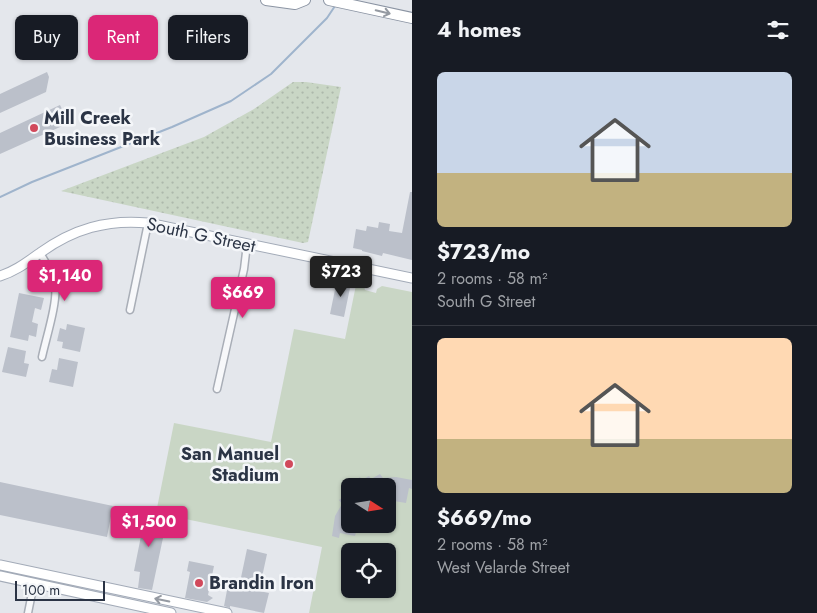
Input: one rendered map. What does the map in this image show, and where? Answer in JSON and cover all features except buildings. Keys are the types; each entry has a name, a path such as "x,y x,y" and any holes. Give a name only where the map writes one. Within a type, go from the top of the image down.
{"highway":[{"path":"266,0 295,4 305,0"},
{"path":"329,0 412,18"}],"main road":[{"name":"South G Street","path":"0,276 16,270 63,238 110,223 124,222 148,223 412,278"},
{"path":"0,565 227,613"},
{"path":"0,576 170,613"}],"street":[{"path":"130,310 148,223"},
{"path":"217,389 244,269 247,244"},
{"path":"40,253 52,275 55,290 42,357"},
{"path":"28,613 34,583"}],"green space":[{"path":"293,82 341,87 308,242 303,243 61,191 204,137 254,109"},
{"name":"San Manuel Stadium","path":"356,285 364,286 365,290 376,293 377,289 382,286 412,292 412,613 309,613 322,547 156,513 174,423 271,442 294,329 345,339"}],"waterway":[{"path":"0,197 32,182 172,127 231,101 271,74 327,18 335,6"}],"place":[{"name":"Mill Creek Business Park","path":"34,128"},
{"name":"San Manuel Stadium","path":"289,464"},
{"name":"Brandin Iron","path":"199,583"}]}
